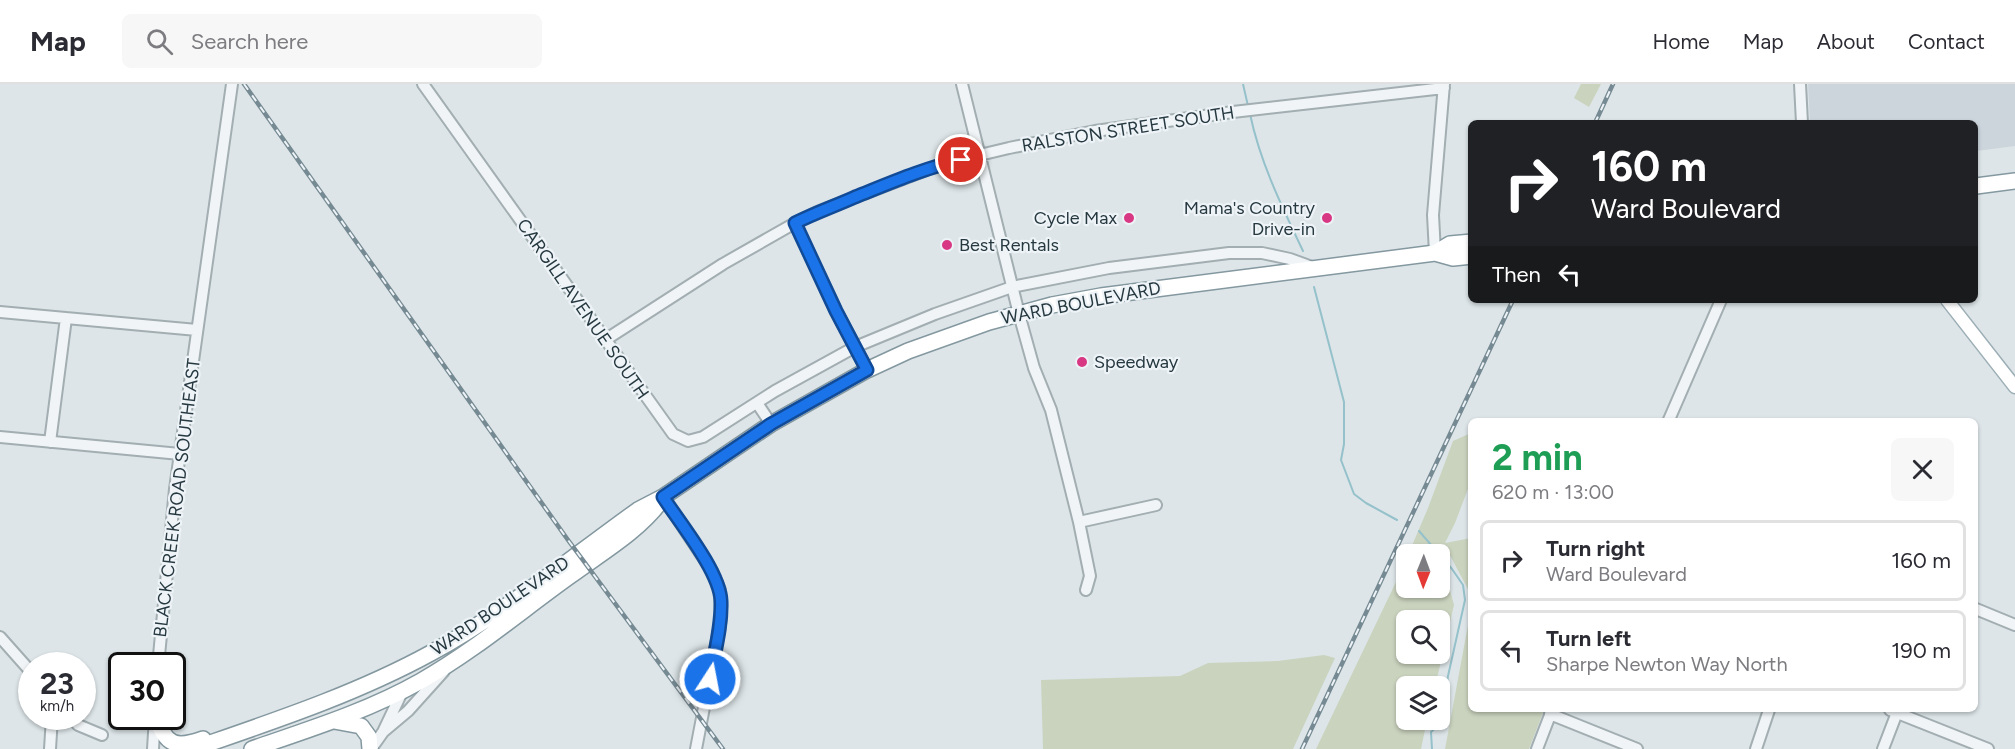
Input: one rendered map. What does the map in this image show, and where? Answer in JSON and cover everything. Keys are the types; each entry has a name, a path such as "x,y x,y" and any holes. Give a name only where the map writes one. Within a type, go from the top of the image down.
{"highway":[{"path":"1978,186 2015,182"},
{"name":"WARD BOULEVARD","path":"1435,253 1450,244 1468,242"},
{"name":"WARD BOULEVARD","path":"193,749 218,745 327,701 422,658 481,623 638,510 663,497 771,424 867,370 939,339 1019,314 1101,296 1435,253 1453,258 1468,256"},
{"name":"WARD BOULEVARD","path":"252,749 354,713 450,664 621,539 651,514 663,497"},
{"path":"403,690 422,658"},
{"path":"331,721 361,726 369,737 370,749"},
{"path":"162,730 174,744 187,745 205,738 218,745"}],"main road":[{"path":"1949,303 2015,387"}],"street":[{"name":"BLACK CREEK ROAD SOUTHEAST","path":"159,652 170,530 232,84"},
{"name":"CARGILL AVENUE SOUTH","path":"423,84 673,434 681,440 688,441 703,437 757,403"},
{"path":"962,84 1019,314 1034,368 1051,410 1079,522 1090,576 1086,590"},
{"path":"1800,84 1802,120"},
{"path":"1435,253 1433,215 1444,86"},
{"name":"RALSTON STREET SOUTH","path":"605,340 723,264 795,223 888,183 942,164 1095,131 1444,86"},
{"path":"795,223 867,370"},
{"path":"771,424 757,403 855,347 934,314 1012,287 1110,268 1229,253 1262,253 1290,259 1313,268"},
{"path":"1670,418 1720,303"},
{"path":"0,312 197,330"},
{"path":"50,442 66,318"},
{"path":"0,437 180,454"},
{"path":"663,497 712,571 718,582 722,600 721,619 696,749"},
{"path":"1079,522 1156,505"},
{"path":"1978,610 2015,625"},
{"path":"0,637 18,657"},
{"path":"383,732 408,711 450,664"},
{"path":"370,749 383,732 403,690"},
{"path":"1537,749 1551,712 1637,749"},
{"path":"1756,749 1768,712"},
{"path":"1883,749 1894,712"},
{"path":"1900,712 1988,749"},
{"path":"50,749 51,730"},
{"path":"90,730 102,735"},
{"path":"153,749 155,730"}],"shaded area":[{"path":"1808,84 2015,84 2015,146 1978,151 1978,120 1810,120"}],"green space":[{"path":"1581,84 1601,84 1589,107 1574,98"},
{"path":"1468,434 1468,489 1445,543 1468,539 1468,589 1450,555 1450,544 1413,544 1453,441"},
{"path":"1396,582 1396,598 1450,598 1450,590 1454,605 1450,622 1450,610 1396,610 1396,664 1440,664 1438,676 1396,676 1396,730 1425,730 1421,749 1316,749"},
{"path":"1468,625 1468,712 1543,712 1529,749 1445,749"},
{"path":"1324,655 1335,658 1293,749 1043,749 1041,680 1180,676 1208,663 1278,661"}],"waterway":[{"path":"1243,84 1248,106"},
{"path":"1250,114 1266,167 1303,251"},
{"path":"1314,287 1344,402 1344,444 1341,460 1354,494 1397,520"},
{"path":"1419,531 1463,585 1465,600 1448,676 1441,723 1431,732 1432,749"}],"railway":[{"path":"244,84 568,540 723,749"},
{"path":"1596,120 1613,84"},
{"path":"1302,749 1512,303"}],"place":[{"name":"Cycle Max","path":"1129,218"},
{"name":"Mama's Country Drive-in","path":"1327,218"},
{"name":"Best Rentals","path":"947,245"},
{"name":"Speedway","path":"1082,362"}],"route":[{"path":"710,679 721,619 722,600 718,582 663,497 771,424 867,370 836,311 795,223 888,183 942,164 961,160"}]}
